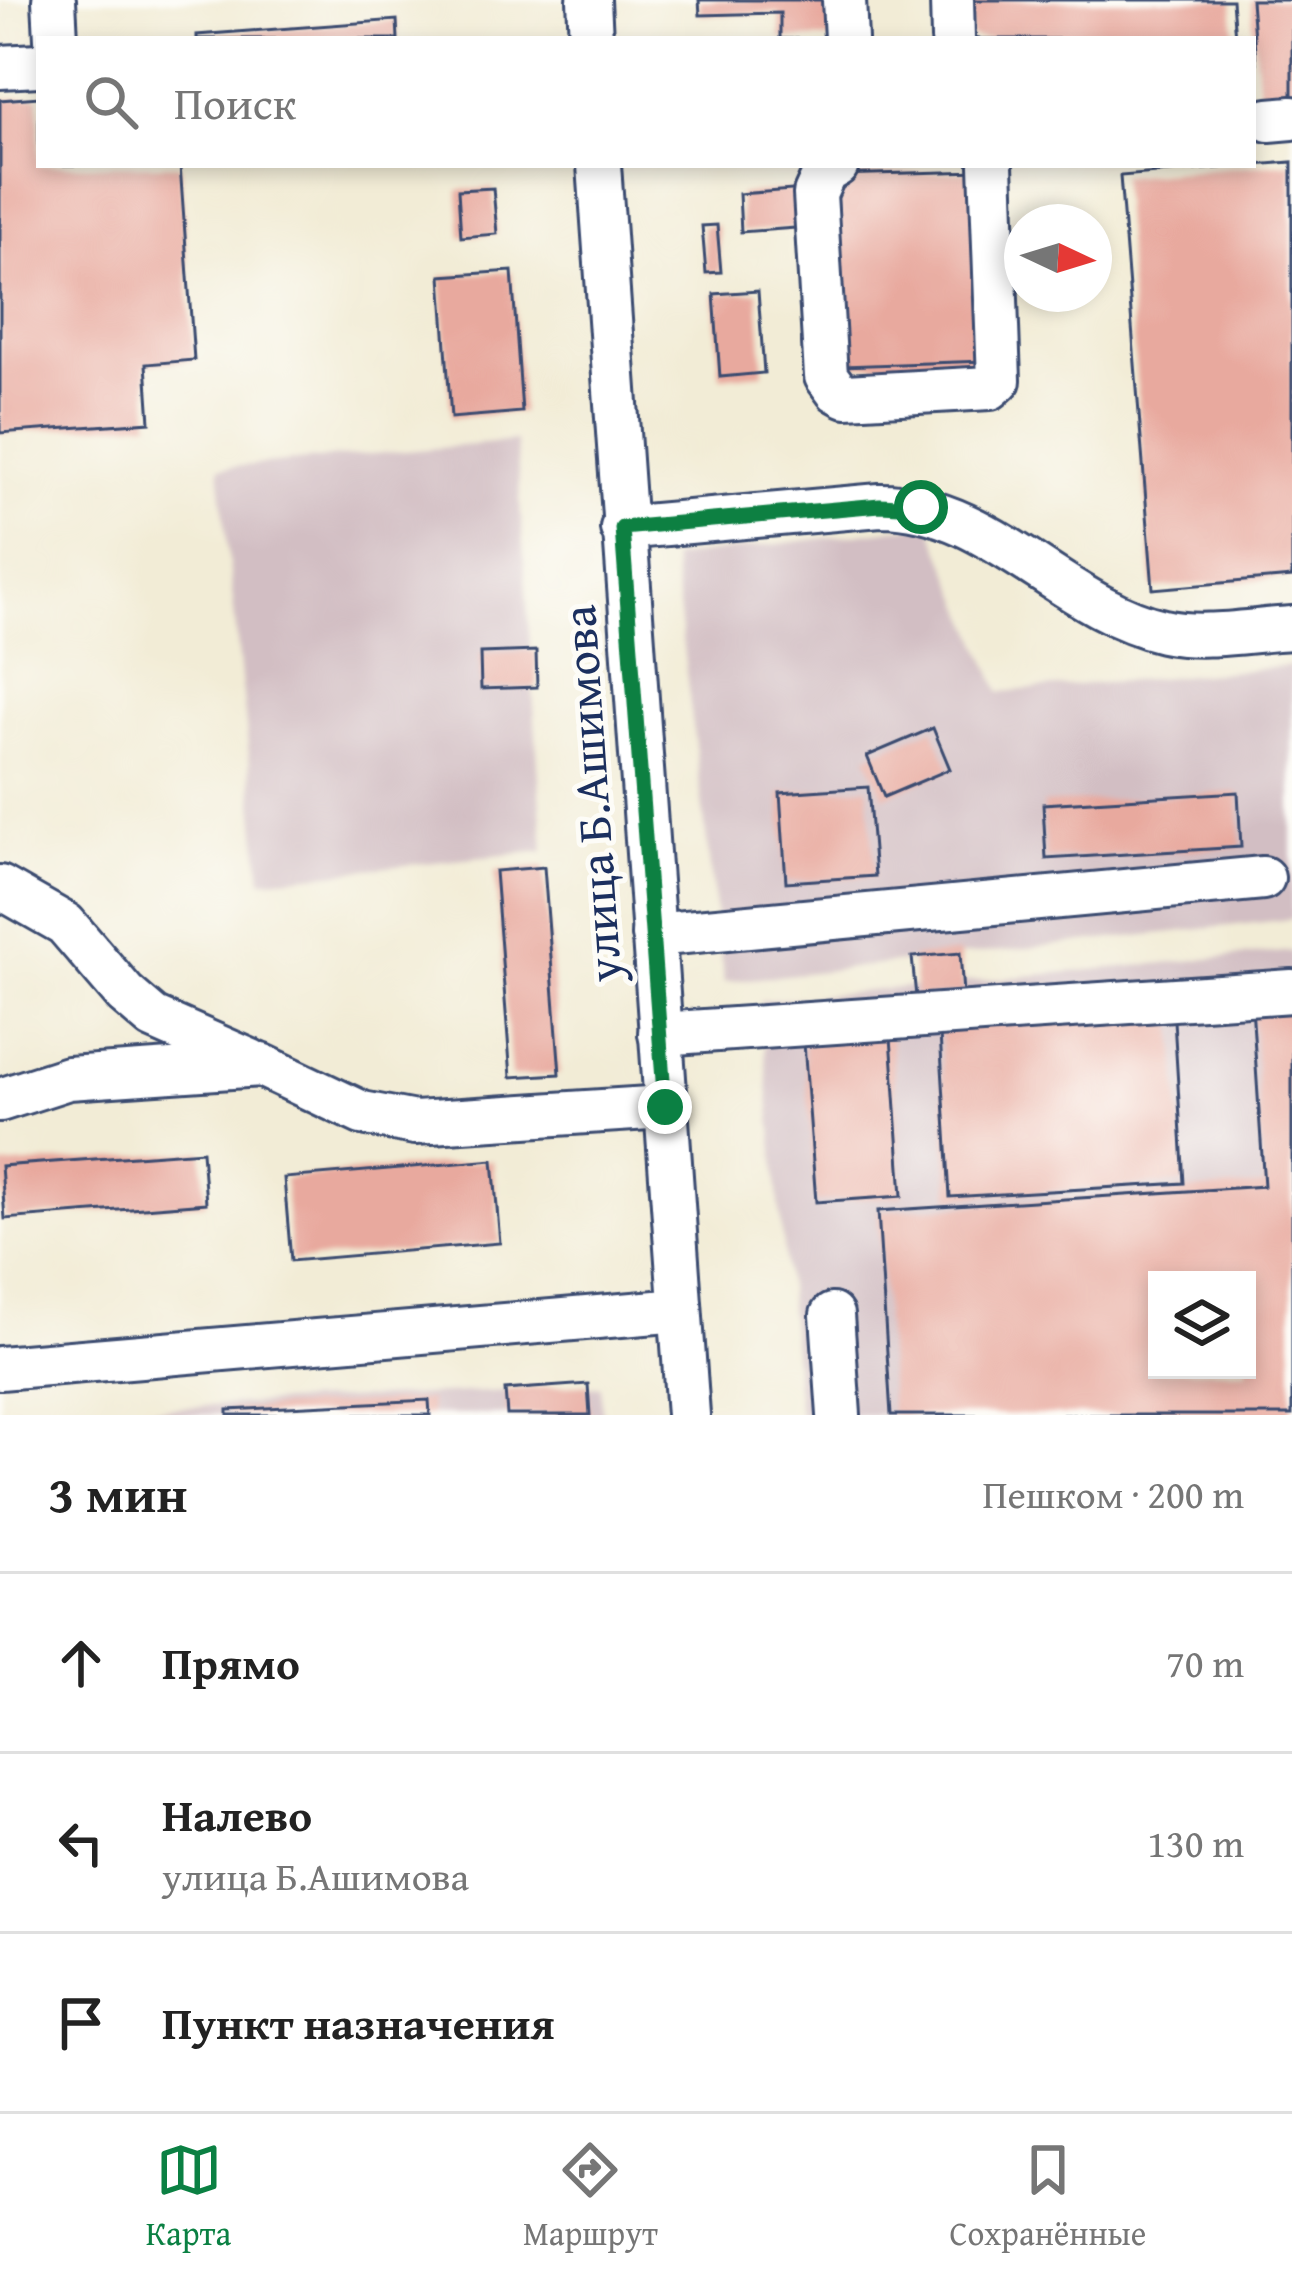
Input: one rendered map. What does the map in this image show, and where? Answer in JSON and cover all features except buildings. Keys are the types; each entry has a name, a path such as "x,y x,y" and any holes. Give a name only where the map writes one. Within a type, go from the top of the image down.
{"street":[{"path":"54,0 56,36"},
{"path":"589,0 591,36"},
{"path":"844,0 846,36"},
{"path":"952,0 953,36"},
{"path":"0,68 36,65"},
{"name":"улица Б.Ашимова","path":"599,168 688,1415"},
{"path":"831,168 815,194 826,376 846,396 990,388 998,380 991,168"},
{"path":"622,528 880,505 921,507 963,525 1111,610 1161,631 1292,628"},
{"path":"653,935 1263,878"},
{"path":"0,887 65,924 125,994 153,1018 362,1113 415,1123 665,1107"},
{"path":"660,1034 1292,991"},
{"path":"0,1100 68,1078 261,1065"},
{"path":"0,1368 680,1310"},
{"path":"832,1315 839,1415"}],"shaded area":[{"path":"516,441 544,851 262,880 219,468"},
{"path":"930,524 1000,692 1292,666 1292,919 724,982 672,558"},
{"path":"1292,951 1292,1415 799,1415 760,1001"},
{"path":"601,1386 602,1415 24,1415"}],"route":[{"path":"665,1107 622,528 880,505 921,507"}]}
